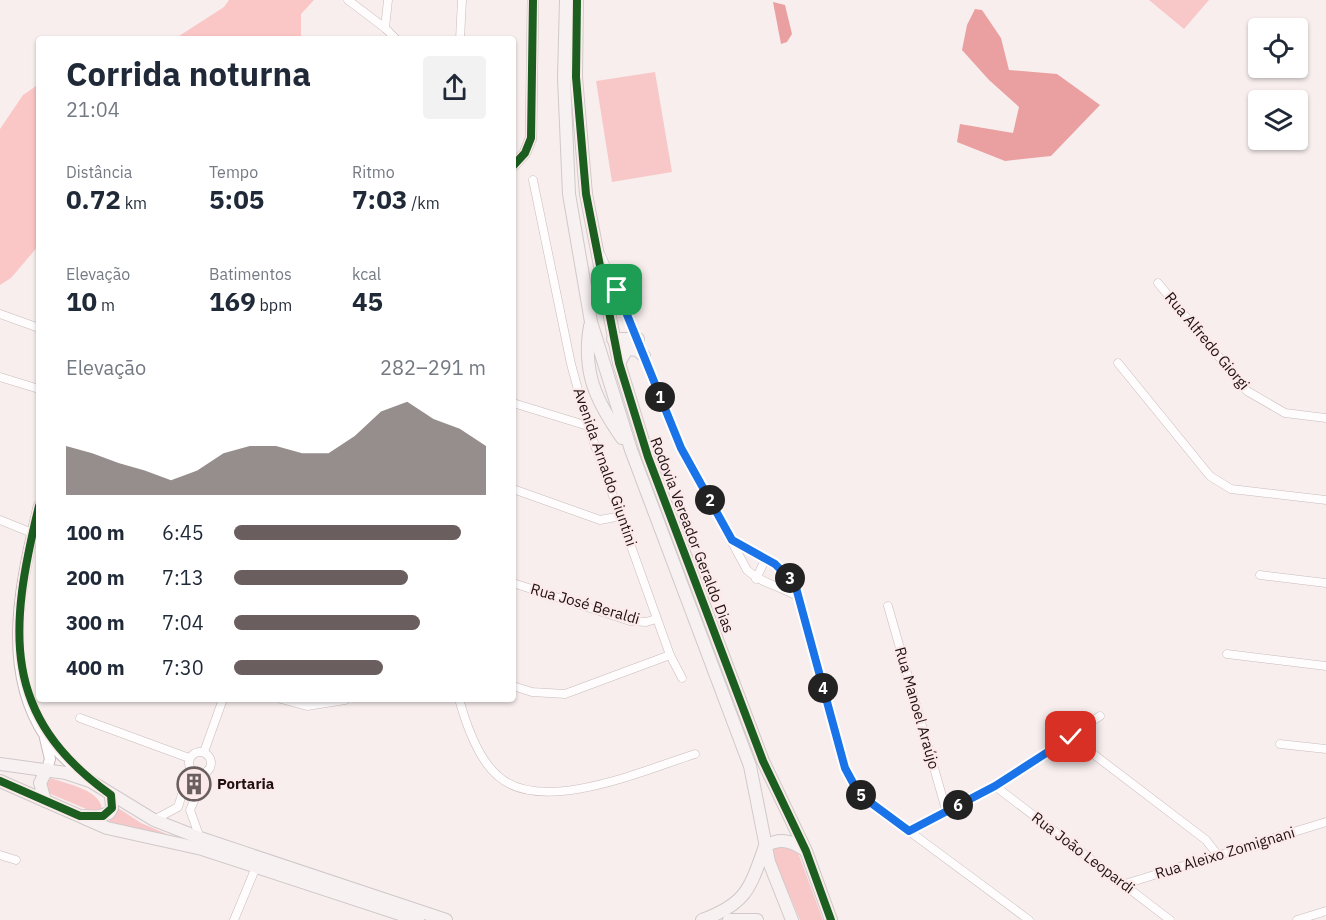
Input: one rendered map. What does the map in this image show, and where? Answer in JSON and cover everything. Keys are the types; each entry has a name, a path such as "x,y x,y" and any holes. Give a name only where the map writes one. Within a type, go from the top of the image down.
{"main road":[{"name":"Rodovia Vereador Geraldo Dias","path":"568,1 586,194 619,363 648,458 763,761 806,851 831,920"},
{"name":"Rodovia Vereador Geraldo Dias","path":"568,1 564,78 569,194 589,317 631,450 750,766 765,846 775,884 792,920"},
{"path":"580,265 586,277 603,281"},
{"path":"609,314 602,310 589,317 584,382 631,450"},
{"path":"613,339 638,339"},
{"path":"619,363 627,349 637,350 644,356"},
{"path":"0,764 47,769 90,782 154,820 200,838 446,920"},
{"path":"45,801 40,783 47,769"},
{"path":"0,781 107,828 202,849 418,920"},
{"path":"80,816 97,817 109,813 112,808 111,795"},
{"path":"702,920 729,909 743,898 752,886 765,846 782,840 794,842 806,851"},
{"path":"729,920 757,920"}],"street":[{"path":"348,0 393,36"},
{"path":"385,28 388,0"},
{"path":"460,36 462,0"},
{"path":"516,164 525,153 531,138 533,0"},
{"name":"Avenida Arnaldo Giuntini","path":"533,180 571,364 584,382 588,426 656,619 670,656 682,678"},
{"path":"594,243 607,266 638,339 681,448 747,570 756,579 786,589 798,597"},
{"name":"Rua Alfredo Giorgi","path":"1158,283 1247,391 1285,413 1326,418"},
{"path":"0,314 36,327"},
{"path":"571,364 586,360"},
{"path":"1118,363 1210,476 1231,489 1326,500"},
{"path":"0,377 36,388"},
{"path":"516,404 588,426"},
{"path":"516,490 600,520 621,516"},
{"path":"0,519 33,533"},
{"path":"36,520 19,610 16,656 19,682 25,699 45,737 50,759 47,769"},
{"path":"732,540 783,571 795,584 851,783 859,794 1029,920"},
{"path":"756,579 765,560"},
{"path":"1260,575 1326,583"},
{"name":"Rua José Beraldi","path":"516,584 630,621 646,622 656,619"},
{"name":"Rua Manoel Araújo","path":"888,606 946,810"},
{"path":"1227,654 1326,666"},
{"path":"516,687 532,692 566,694 670,656"},
{"path":"204,752 222,702"},
{"path":"292,702 307,706 332,702"},
{"path":"460,702 487,764 498,777 514,787 543,791 572,790 696,754"},
{"path":"909,831 995,786 1100,716"},
{"path":"80,718 189,758"},
{"path":"45,737 90,782"},
{"path":"1071,737 1206,840 1216,854"},
{"path":"1280,744 1326,749"},
{"path":"178,807 190,770 189,758 195,752 204,752"},
{"path":"200,838 190,810 211,761 204,752"},
{"path":"190,770 196,774 207,771"},
{"name":"Rua João Leopardi","path":"995,786 1170,920"},
{"path":"154,820 178,807 190,810"},
{"name":"Rua Aleixo Zomignani","path":"1125,885 1216,854 1326,822"},
{"path":"0,855 16,860"},
{"path":"234,920 256,867"},
{"path":"1297,920 1326,911"}],"shaded area":[{"path":"229,0 314,0 301,14 301,36 179,36 224,7"},
{"path":"1149,0 1209,0 1184,29"},
{"path":"773,2 785,5 792,34 787,42 781,44"},
{"path":"975,9 982,10 1001,38 1009,70 1057,74 1100,105 1051,156 1005,161 957,142 960,124 1013,133 1019,107 989,80 962,50 967,25"},
{"path":"655,72 672,172 612,182 596,81"},
{"path":"36,86 36,249 11,278 0,285 0,129 23,95"},
{"path":"51,778 90,793 96,797 102,810 97,813 46,792 46,783"},
{"path":"118,808 141,823 169,835 108,823"},
{"path":"778,845 796,847 823,920 800,920 789,894 781,887 772,850"}],"cycle path":[{"path":"516,163 525,153 531,138 533,0"},
{"path":"577,0 576,77 586,194 619,363 648,457 763,761 806,851 831,920"},
{"path":"0,781 80,816 103,816 112,808 111,795 75,765 49,734 32,701 22,667 19,631 22,592 36,519"}],"place":[{"name":"Portaria","path":"194,784"}],"route":[{"path":"617,290 681,448 732,540 775,564 795,584 845,768 851,783 859,794 909,831 995,786 1071,737"}]}
